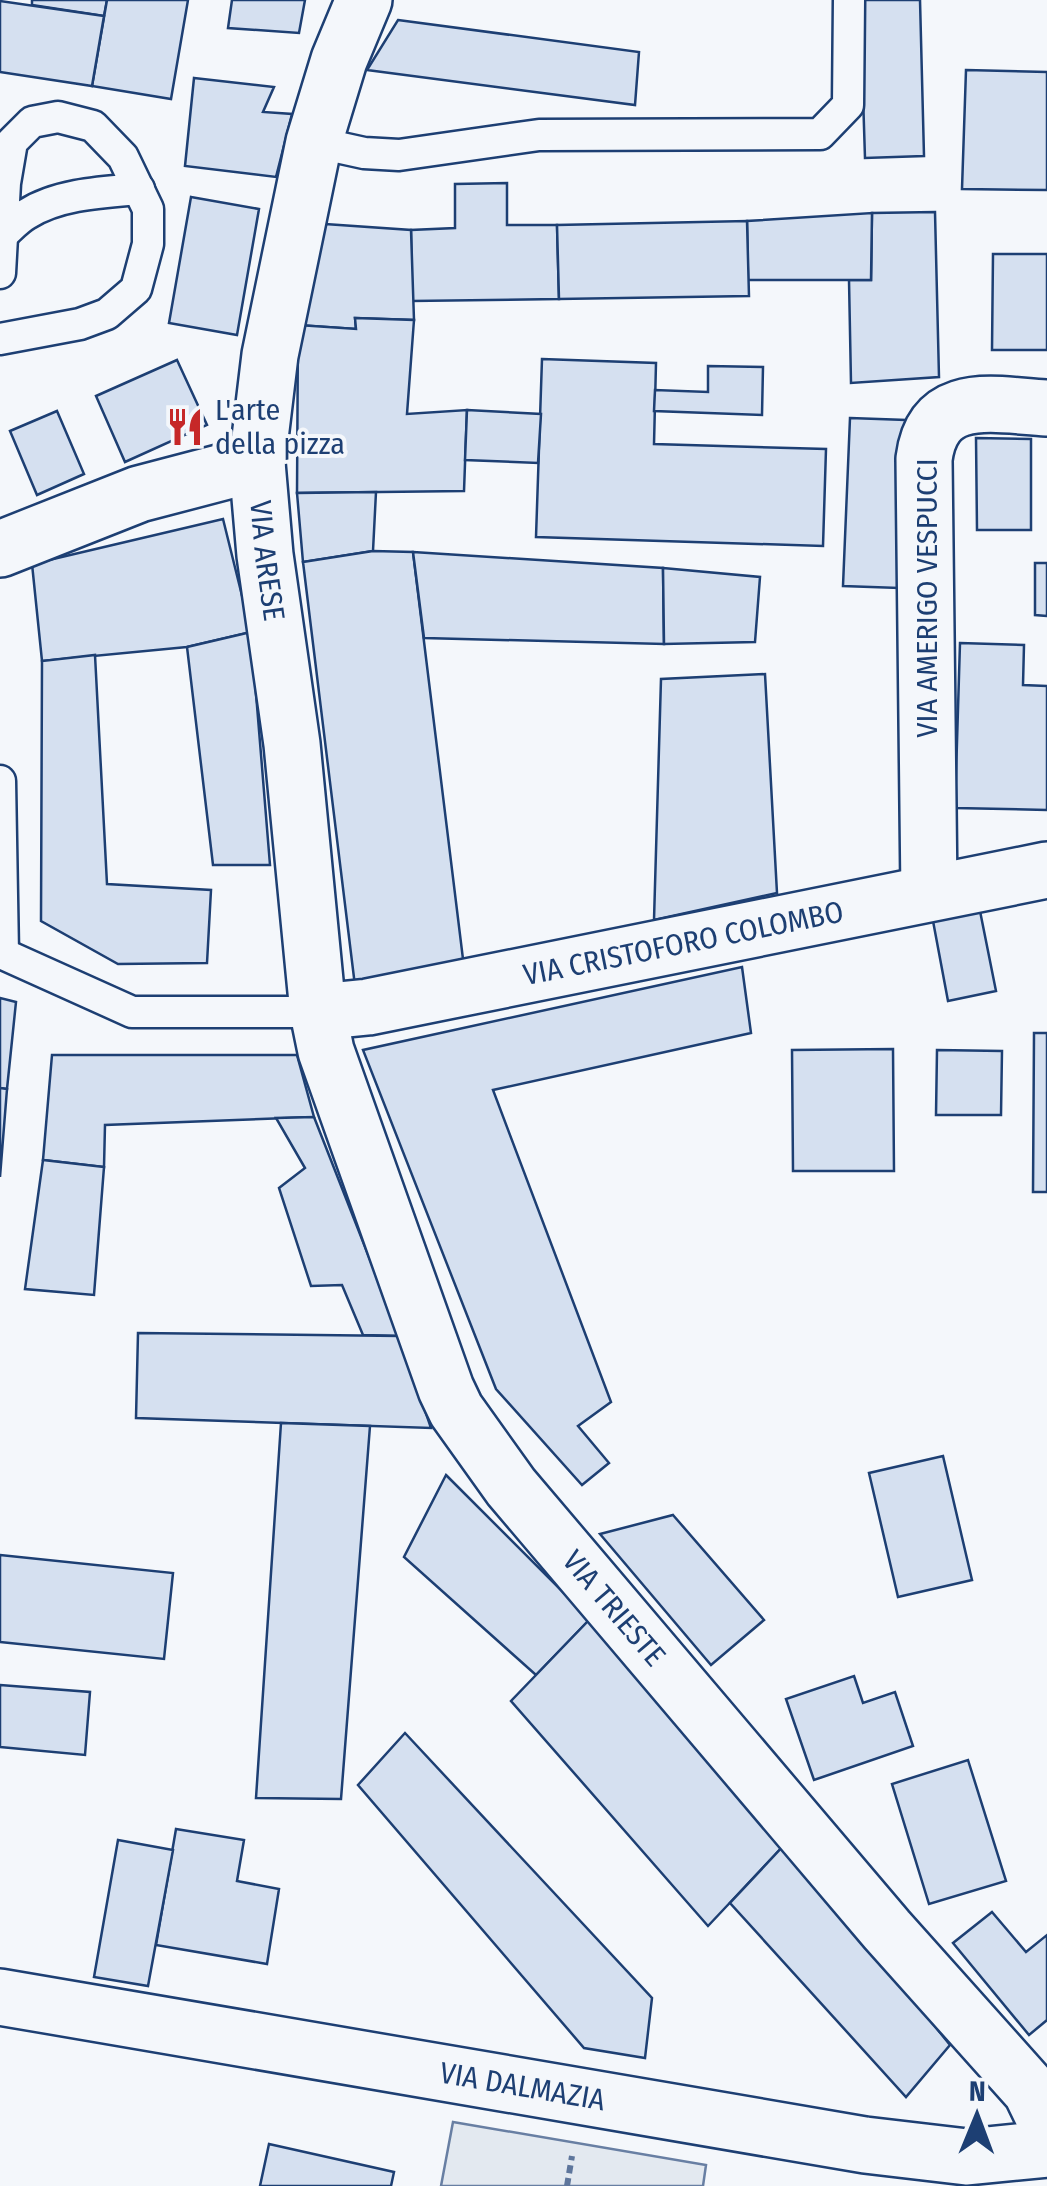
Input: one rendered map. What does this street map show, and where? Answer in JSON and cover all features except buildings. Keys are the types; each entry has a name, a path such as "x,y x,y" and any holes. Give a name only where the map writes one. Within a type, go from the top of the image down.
{"street":[{"name":"VIA ARESE","path":"318,1012 292,744 265,554 257,463 270,355 314,142 339,60 364,0"},
{"name":"VIA AMERIGO VESPUCCI","path":"929,892 924,460 927,437 937,420 954,409 978,404 1047,408"},
{"path":"0,550 139,494 257,463"},
{"name":"VIA CRISTOFORO COLOMBO","path":"318,1012 368,1007 1047,870"},
{"name":"VIA TRIESTE","path":"318,1012 326,1051 424,1337 456,1410 511,1488 888,1930 1031,2091 1047,2124"},
{"name":"VIA DALMAZIA","path":"0,1997 865,2146 968,2157 1047,2149"}],"lane":[{"path":"314,142 364,154 399,155 539,135 820,134 848,105 850,0"},
{"path":"0,273 12,142 32,122 58,117 93,126 123,157 148,209 148,244 136,290 107,314 80,324 0,339"},
{"path":"2,236 27,213 55,202 99,192 139,189"},
{"path":"0,781 1,954 132,1012 318,1012"}],"shaded area":[{"path":"453,2122 706,2165 703,2186 441,2186"}],"place":[{"name":"L'arte della pizza","path":"185,427"}]}
